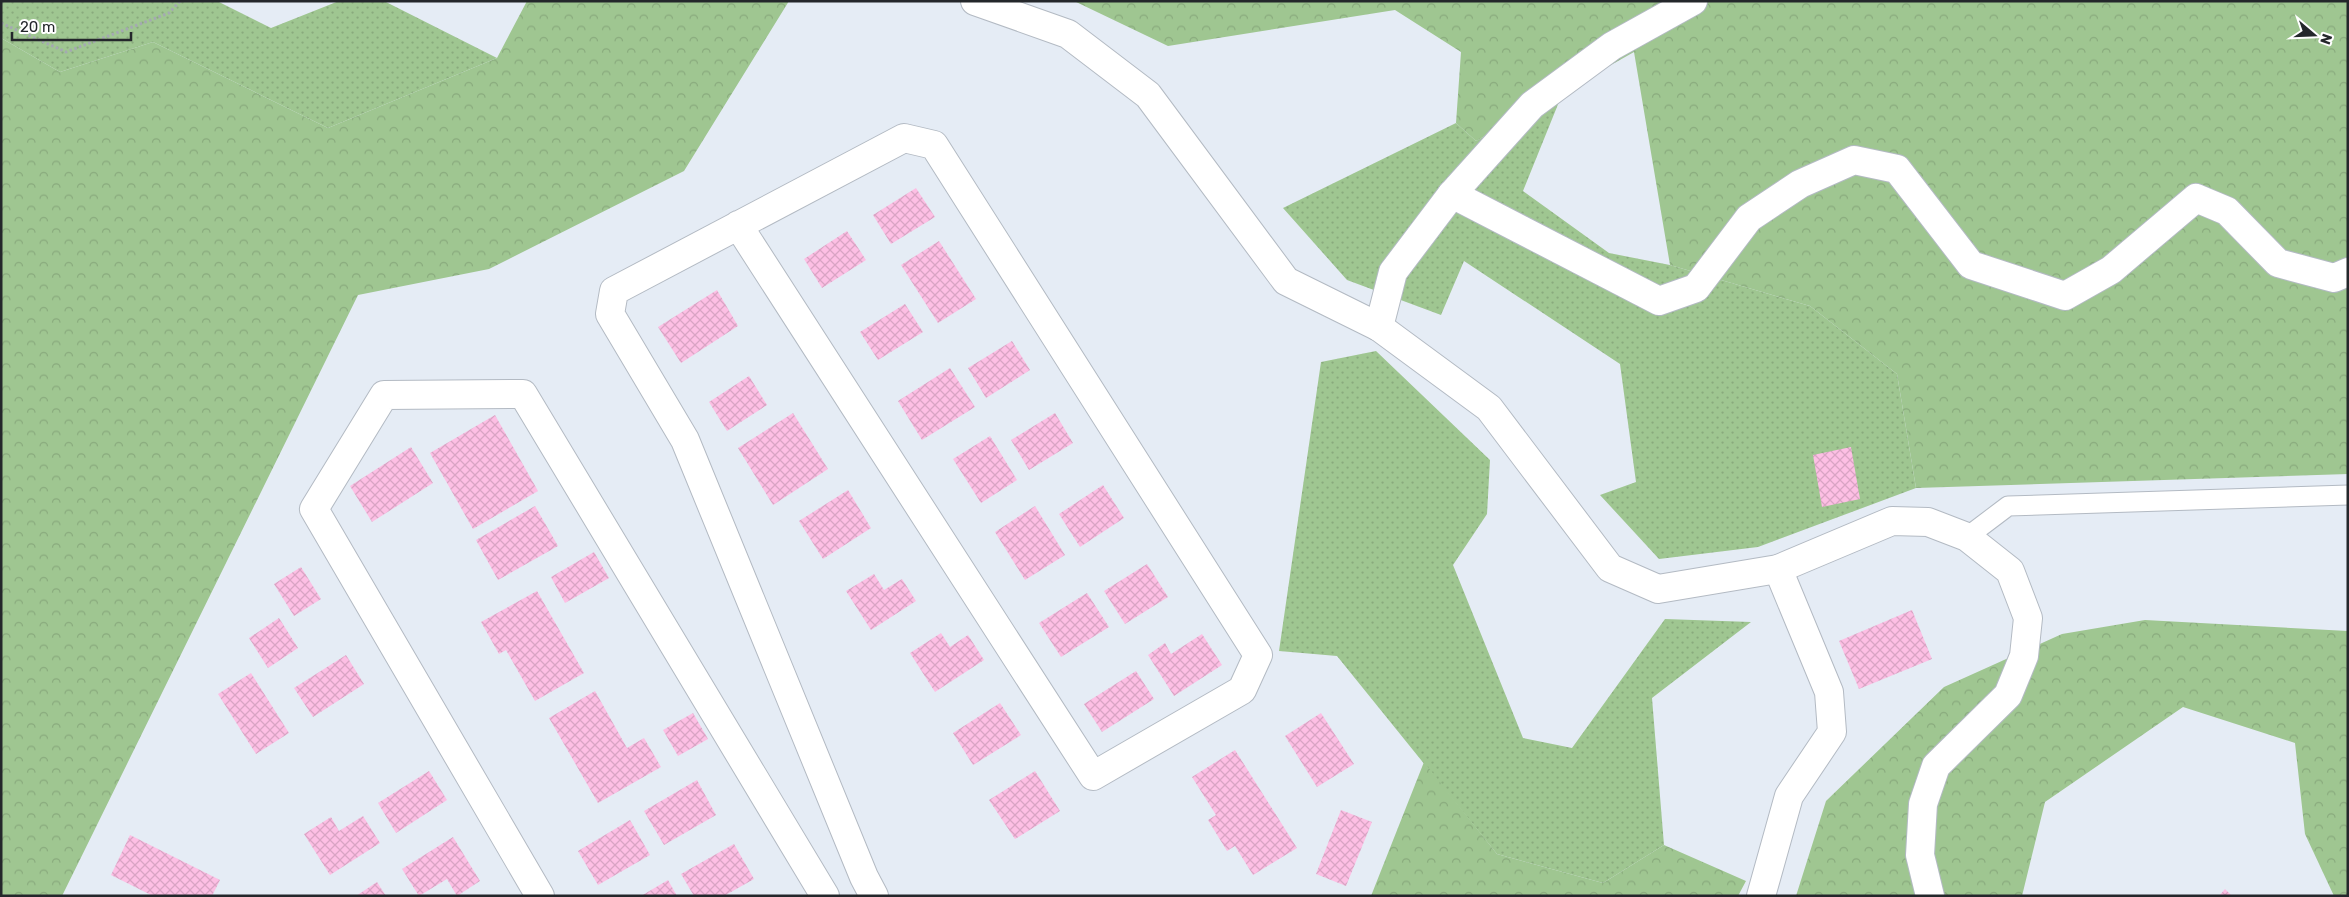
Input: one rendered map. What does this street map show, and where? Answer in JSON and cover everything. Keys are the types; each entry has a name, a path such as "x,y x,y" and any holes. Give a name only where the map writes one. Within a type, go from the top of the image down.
{"street":[{"path":"976,1 1068,34 1148,95 1286,281 1379,327 1489,408 1610,568 1658,589 1778,570 1892,521 1928,522 1967,537 2010,571 2028,618 2024,656 2008,695 1936,766 1922,804 1920,855 1930,896"},
{"path":"1379,327 1393,272 1452,194 1532,105 1612,46 1693,1"},
{"path":"738,226 1093,776 1242,690 1258,655 934,145 904,138 614,291 610,314 685,440 864,877 874,896"},
{"path":"1452,194 1659,301 1696,288 1749,218 1800,184 1854,160 1897,169 1971,265 2065,296 2111,270 2196,198 2228,211 2278,263 2334,278 2348,272"},
{"path":"540,896 314,509 384,395 523,394 825,896"},
{"path":"1761,896 1789,796 1832,732 1829,692 1778,570"}],"lane":[{"path":"1967,537 2008,506 2348,495"}],"path":[{"path":"1,23 66,52 169,13 180,1"}],"green space":[{"path":"1,1 217,1 271,28 339,1 384,1 497,58 328,128 153,42 60,72 1,38"},
{"path":"527,1 789,1 684,171 489,269 358,295 62,896 1,896 1,38 60,72 153,42 328,128 497,58"},
{"path":"1074,1 2348,1 2348,474 1916,488 1897,374 1810,306 1670,265 1634,52 1476,141 1456,123 1461,52 1395,10 1168,46"},
{"path":"1563,92 1523,191 1609,253 1670,265 1810,306 1897,374 1916,488 1758,547 1659,559 1600,495 1636,482 1620,364 1464,261 1441,315 1347,280 1283,208 1456,123 1476,141"},
{"path":"1376,351 1490,460 1487,514 1453,565 1523,738 1572,748 1665,619 1751,622 1652,698 1664,845 1603,883 1497,854 1337,656 1279,651 1321,362"},
{"path":"2145,620 2348,631 2348,896 2334,896 2305,834 2295,743 2183,707 2045,802 2022,896 1796,896 1826,801 1944,687 2062,634"},
{"path":"1424,762 1497,854 1603,883 1664,845 1746,881 1738,896 1371,896"}],"building":[{"path":"916,188 935,217 891,244 873,215"},
{"path":"847,231 866,260 822,288 804,259"},
{"path":"939,241 976,299 938,323 901,265"},
{"path":"717,290 738,326 681,363 658,327"},
{"path":"905,304 923,332 878,360 860,332"},
{"path":"1012,341 1030,370 986,398 968,368"},
{"path":"950,368 975,407 922,440 898,401"},
{"path":"749,376 767,405 727,431 709,402"},
{"path":"793,413 828,469 773,505 738,448"},
{"path":"1055,413 1073,443 1029,470 1011,440"},
{"path":"495,415 538,491 473,529 430,453"},
{"path":"990,436 1017,480 981,503 953,459"},
{"path":"411,447 433,483 372,522 350,486"},
{"path":"1851,447 1860,499 1822,507 1813,455"},
{"path":"1103,485 1124,518 1080,547 1059,514"},
{"path":"848,490 871,528 823,559 799,521"},
{"path":"535,506 558,546 498,580 476,540"},
{"path":"1035,506 1065,555 1025,580 995,532"},
{"path":"594,552 609,578 565,603 551,577"},
{"path":"1147,564 1168,597 1125,624 1104,591"},
{"path":"301,567 321,599 294,616 274,584"},
{"path":"874,574 884,590 902,579 916,601 871,630 846,591"},
{"path":"537,591 584,673 535,701 506,650 499,654 481,622"},
{"path":"1087,593 1109,627 1061,657 1039,623"},
{"path":"1912,610 1932,659 1859,689 1839,641"},
{"path":"279,618 298,648 268,668 249,638"},
{"path":"941,633 950,647 968,635 984,660 935,692 910,653"},
{"path":"1202,634 1222,665 1174,696 1148,655 1165,643 1171,654"},
{"path":"346,655 364,684 313,717 294,688"},
{"path":"1136,671 1154,699 1102,732 1084,704"},
{"path":"251,673 289,733 256,754 218,694"},
{"path":"595,691 627,748 644,738 661,767 598,803 549,718"},
{"path":"1000,703 1021,735 973,765 953,733"},
{"path":"693,713 708,739 678,756 663,730"},
{"path":"1321,713 1354,764 1317,787 1285,736"},
{"path":"1235,750 1297,848 1253,875 1235,846 1227,851 1208,820 1216,815 1192,777"},
{"path":"429,771 447,800 396,833 378,803"},
{"path":"1035,771 1060,811 1015,839 989,800"},
{"path":"697,780 716,815 664,845 644,811"},
{"path":"1341,810 1372,822 1346,886 1316,874"},
{"path":"363,816 380,843 330,875 304,834 331,817 339,831"},
{"path":"630,820 650,855 598,885 578,851"},
{"path":"130,835 220,880 212,896 153,896 111,875"},
{"path":"453,837 480,881 457,896 447,879 419,896 402,869"},
{"path":"734,844 754,879 724,896 694,896 681,874"},
{"path":"668,880 677,896 641,896"},
{"path":"377,882 386,896 356,896"},
{"path":"2225,889 2232,896 2219,896"}]}
